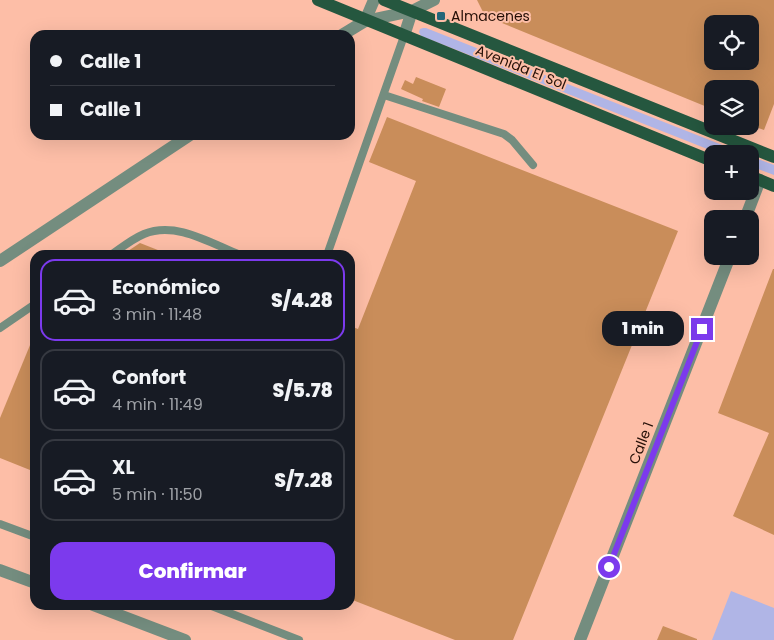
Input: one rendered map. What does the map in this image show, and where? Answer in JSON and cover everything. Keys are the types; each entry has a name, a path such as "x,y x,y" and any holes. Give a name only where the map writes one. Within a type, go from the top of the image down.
{"main road":[{"name":"Avenida El Sol","path":"318,0 365,21 704,158"},
{"name":"Avenida El Sol","path":"384,0 400,3 412,11 774,157"},
{"path":"759,180 774,186"}],"street":[{"path":"365,21 374,0"},
{"path":"350,30 365,21 412,11 434,0"},
{"path":"404,36 412,11"},
{"path":"0,260 182,140"},
{"name":"Calle 1","path":"580,640 726,265"},
{"path":"0,570 30,581"},
{"path":"106,610 185,640"}],"lane":[{"path":"329,250 404,36"},
{"path":"384,95 504,134 512,140 533,164"},
{"path":"119,250 143,234 161,229 181,231 228,250"},
{"path":"0,328 30,307"},
{"path":"0,524 30,535"},
{"path":"222,610 299,640"}],"shaded area":[{"path":"426,28 722,145 704,145 704,148 421,36 420,29"},
{"path":"759,159 774,165 774,175 759,169"},
{"path":"731,591 774,608 774,640 712,640"}],"building":[{"path":"477,0 774,0 774,104 764,130 759,128 759,80 704,80 704,106 485,16"},
{"path":"416,77 446,89 439,107 422,101 423,99 401,89 405,80 413,84"},
{"path":"387,117 678,231 513,640 455,640 355,601 355,328 358,329 416,181 369,162"},
{"path":"140,243 158,250 130,250"},
{"path":"773,269 774,535 733,516 769,433 718,413"},
{"path":"30,345 30,470 0,458 0,418"},
{"path":"663,626 697,639 697,640 657,640"}],"place":[{"name":"Almacenes","path":"441,16"}],"route":[{"path":"609,567 702,329"}]}
